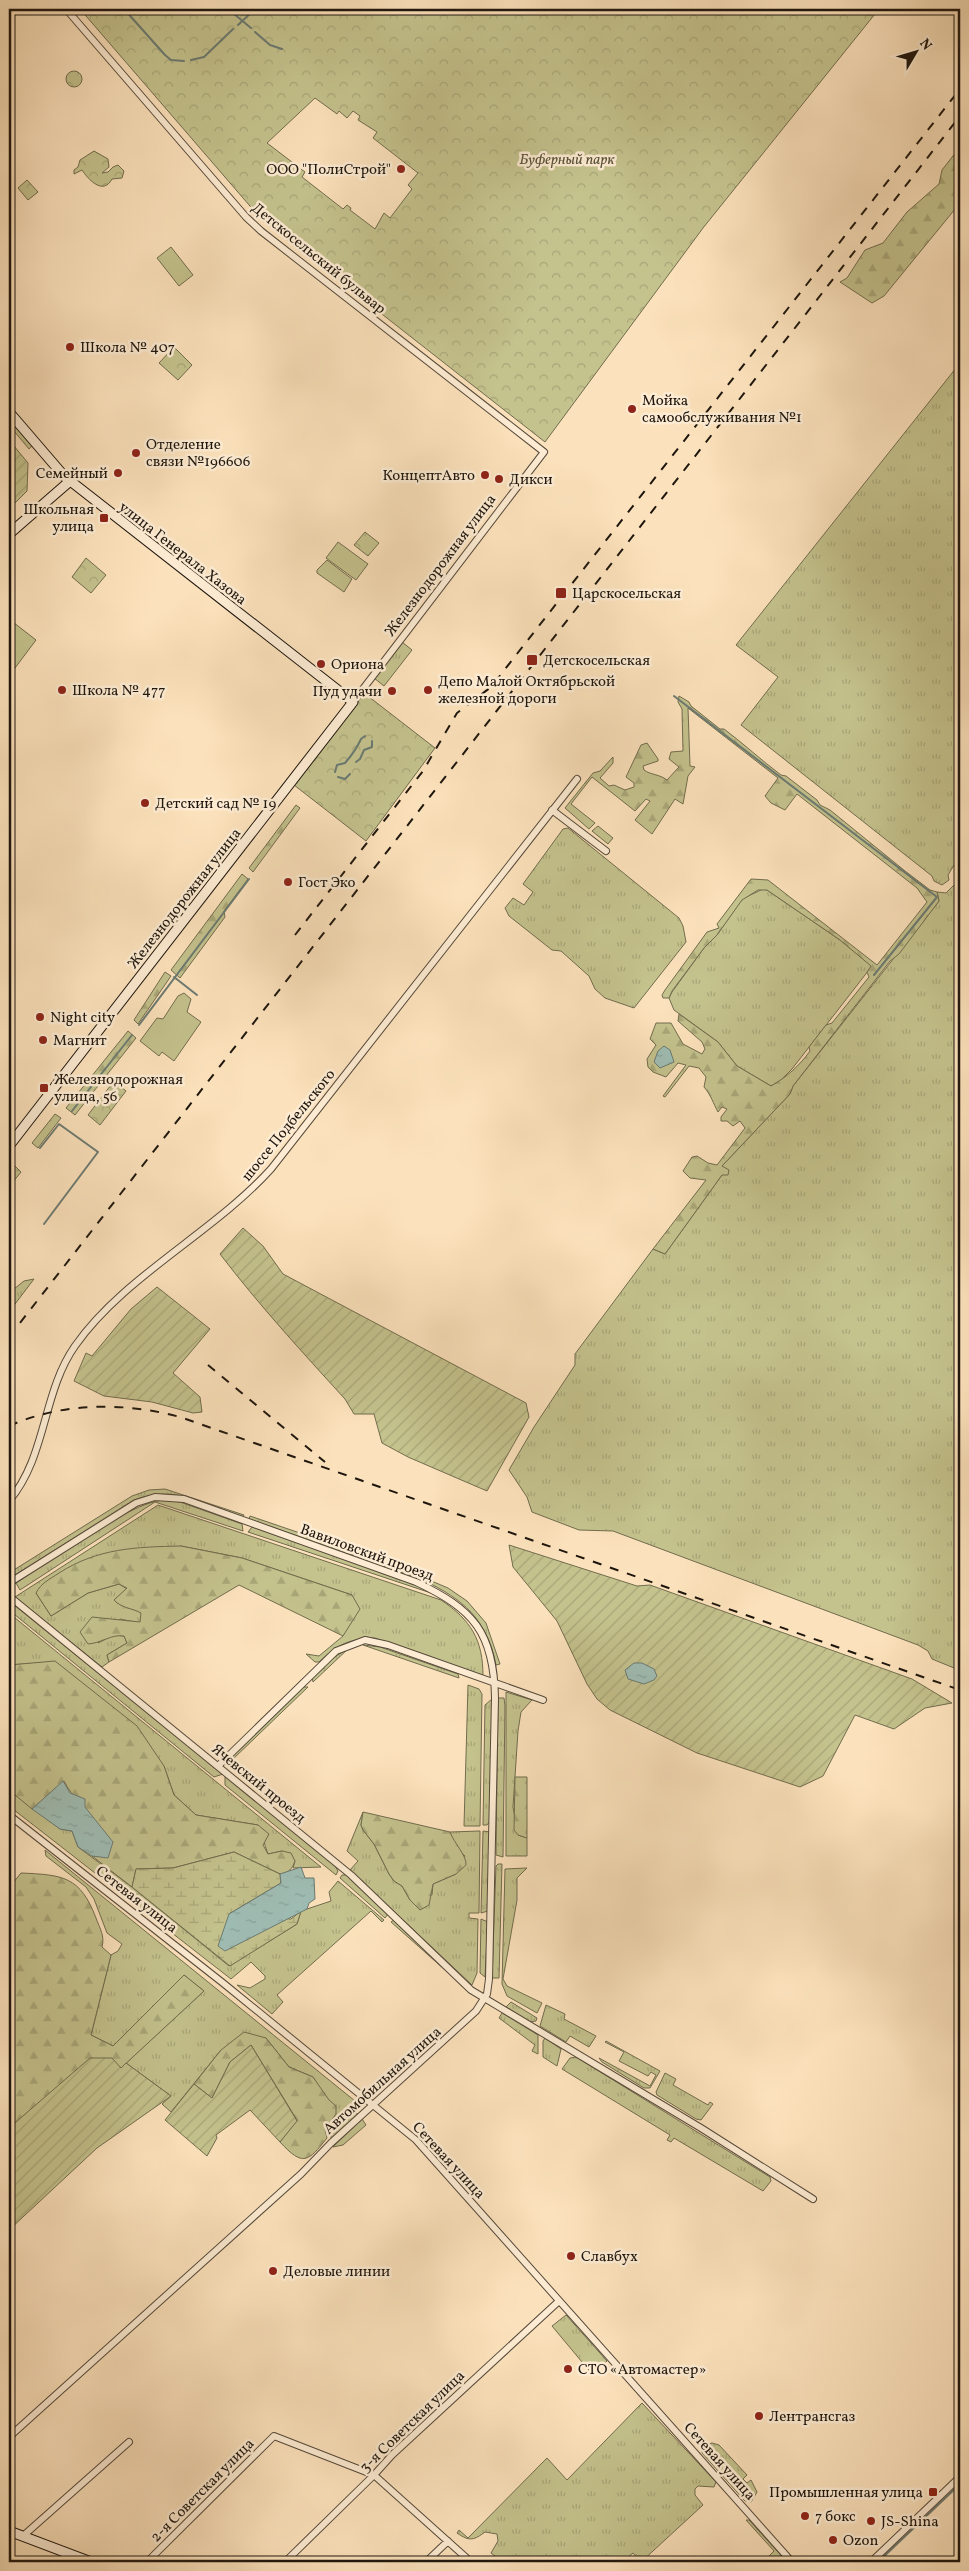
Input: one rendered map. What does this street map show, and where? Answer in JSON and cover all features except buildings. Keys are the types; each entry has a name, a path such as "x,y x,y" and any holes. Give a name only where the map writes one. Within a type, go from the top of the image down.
{"street":[{"name":"Детскосельский бульвар","path":"66,9 246,217 261,231 544,452"},
{"name":"улица Генерала Хазова","path":"9,412 70,481 353,702"},
{"name":"Железнодорожная улица","path":"9,1146 544,452"},
{"path":"9,534 70,481"},
{"name":"шоссе Подбельского","path":"9,1501 30,1468 60,1372 82,1337 108,1308 249,1193 271,1169 577,779"},
{"path":"552,810 606,851"},
{"name":"Вавиловский проезд","path":"10,1580 136,1503 155,1497 175,1496 416,1582 447,1596 468,1614 484,1637 495,1684 489,1970 487,1994 484,1998"},
{"name":"Ячевский проезд","path":"9,1596 351,1875 471,1990 484,1998"},
{"path":"218,1766 327,1658 336,1651 365,1640 382,1644 544,1700"},
{"name":"Сетевая улица","path":"9,1815 223,1983 423,2146 792,2562"},
{"path":"484,1998 693,2122 812,2199"},
{"name":"Автомобильная улица","path":"9,2437 301,2174 476,2011 484,1998"},
{"name":"3-я Советская улица","path":"284,2562 374,2476 392,2455 559,2301"},
{"name":"2-я Советская улица","path":"147,2562 274,2436 374,2476"},
{"path":"23,2536 129,2442"},
{"path":"374,2476 471,2562"},
{"path":"870,2562 960,2477"},
{"path":"9,2531 91,2562"},
{"path":"426,2562 448,2541"}],"green space":[{"name":"Буферный парк","path":"80,9 879,9 703,228 545,442 262,220","holes":["315,98 337,114 339,111 347,118 353,111 360,116 358,120 377,132 373,138 418,173 408,185 412,189 390,218 384,213 375,229 350,210 351,208 347,205 343,209 302,177 305,172 267,143"]},
{"path":"74,71 82,79 74,87 66,79"},
{"path":"960,147 960,203 884,296 872,303 840,282 847,278 865,250 883,243 907,212 939,184 942,170"},
{"path":"94,151 108,159 109,167 102,173 108,172 118,165 124,171 122,178 112,179 108,184 100,186 88,178 82,170 74,174 74,170 78,167 80,160"},
{"path":"27,180 38,192 28,200 18,188"},
{"path":"171,247 193,275 179,286 157,258"},
{"path":"174,347 192,365 178,380 159,363"},
{"path":"960,363 960,862 954,865 948,875 949,880 942,885 934,881 932,876 741,725 778,677 736,645"},
{"path":"9,419 32,446 29,449 9,425"},
{"path":"9,440 28,463 27,491 9,509"},
{"path":"365,532 379,543 368,556 354,545"},
{"path":"338,542 368,564 356,580 326,558"},
{"path":"86,558 106,575 91,593 72,577"},
{"path":"327,560 352,579 344,592 317,573 317,570"},
{"path":"9,619 36,640 9,676"},
{"path":"402,642 412,650 384,686 374,678"},
{"path":"364,693 435,748 366,841 294,785"},
{"path":"679,696 781,775 786,776 817,800 820,805 830,810 930,890 937,892 939,901 793,1086 790,1094 722,1166 729,1170 728,1175 722,1175 665,1254 653,1249 706,1180 690,1178 683,1171 692,1157 697,1156 708,1163 717,1165 745,1128 740,1121 733,1126 727,1121 721,1121 721,1117 727,1109 722,1107 718,1112 704,1087 706,1077 699,1068 689,1066 665,1097 663,1096 686,1065 678,1063 666,1077 653,1072 648,1067 647,1059 656,1045 650,1039 656,1023 671,1023 683,1044 702,1054 705,1049 702,1042 678,1021 679,1014 718,1042 737,1066 771,1086 788,1075 806,1056 810,1051 809,1047 826,1025 832,1023 869,977 867,972 871,966 840,940 767,890 758,890 742,900 717,935 704,948 672,991 669,998 663,998 662,995 665,990 707,932 719,928 717,924 751,879 768,880 877,965 927,902 917,888 797,794 785,810 771,803 765,796 778,778 688,708 690,766 695,767 688,776 683,804 675,799 652,834 635,820 650,801 646,799 635,811 592,777 571,804 595,823 589,829 565,808 593,773 600,771 613,757 613,763 600,778 609,786 614,785 625,790 634,787 634,783 626,777 641,745 647,743 658,759 658,761 643,766 647,772 667,780 679,767 669,759 671,752 683,751 682,709 678,702"},
{"path":"296,805 300,808 253,872 249,868"},
{"path":"598,826 613,838 608,844 592,831"},
{"path":"568,828 679,918 683,926 686,942 634,1008 605,998 595,989 589,976 561,951 552,950 509,916 505,908 513,898 524,905 533,892 523,884 563,829"},
{"path":"242,874 248,879 224,911 225,917 180,978 171,970"},
{"path":"960,879 959,1670 932,1659 928,1651 918,1645 613,1531 579,1530 532,1512 527,1497 509,1470 534,1427 575,1365 575,1354 653,1249 665,1254 722,1175 722,1166 790,1094 793,1086 939,901 937,892 946,893"},
{"path":"763,889 840,940 872,966 792,1069 781,1080 771,1086 737,1066 718,1042 674,1010 669,998 704,948 717,935 742,899"},
{"path":"165,972 171,976 138,1024 134,1020"},
{"path":"184,993 191,999 187,1012 201,1022 174,1061 162,1052 159,1056 140,1041 157,1018 163,1019 178,996"},
{"path":"128,1031 136,1038 75,1115 66,1108"},
{"path":"114,1081 126,1091 100,1125 88,1115"},
{"path":"55,1114 61,1118 38,1148 32,1143"},
{"path":"15,1166 21,1172 9,1187 9,1174"},
{"path":"243,1228 263,1246 283,1274 526,1403 529,1417 487,1491 408,1457 382,1443 374,1414 354,1414 345,1399 265,1310 220,1254"},
{"path":"34,1279 9,1312 9,1293 24,1281"},
{"path":"157,1287 210,1329 173,1373 200,1397 202,1412 193,1413 152,1402 104,1396 74,1381 86,1353 92,1356 131,1309"},
{"path":"165,1489 244,1515 243,1517 203,1502 176,1495 149,1496 134,1500 12,1577 9,1573 132,1496 149,1490"},
{"path":"163,1500 180,1502 242,1524 243,1531 155,1502"},
{"path":"155,1502 20,1590 16,1583 130,1511"},
{"path":"158,1505 441,1600 460,1615 478,1641 483,1676 375,1638 351,1641 338,1647 319,1662 315,1662 306,1654 319,1656 343,1636 352,1595 242,1558 181,1546 36,1593 51,1616 88,1593 119,1584 127,1589 114,1600 120,1605 142,1613 140,1623 120,1619 98,1643 114,1635 124,1636 127,1643 107,1655 109,1662 102,1667 15,1597"},
{"path":"250,1516 394,1565 448,1588 467,1601 486,1623 500,1664 496,1665 486,1635 471,1612 437,1587 423,1580 249,1519"},
{"path":"252,1527 415,1584 437,1595 248,1532"},
{"path":"509,1545 637,1586 650,1585 912,1679 952,1703 925,1708 894,1729 855,1715 823,1776 800,1787 697,1753 610,1710 597,1699 587,1684 557,1621 513,1567"},
{"path":"181,1546 242,1558 352,1595 360,1609 343,1636 239,1585 109,1662 107,1655 127,1643 124,1636 115,1636 88,1644 80,1632 92,1617 140,1622 141,1613 120,1605 114,1600 127,1588 119,1584 88,1593 51,1616 36,1593 40,1586 49,1579 88,1558 133,1548"},
{"path":"9,1601 223,1774 214,1777 9,1610"},
{"path":"9,1613 321,1867 293,1868 295,1861 282,1851 268,1854 258,1825 196,1815 174,1795 164,1766 55,1662 9,1665"},
{"path":"363,1645 380,1647 458,1674 459,1678"},
{"path":"349,1648 313,1682 312,1677 333,1658"},
{"path":"55,1661 137,1726 164,1766 174,1795 196,1815 258,1825 269,1834 263,1845 268,1854 282,1851 291,1853 295,1861 288,1872 280,1874 234,1852 173,1868 136,1869 132,1887 92,1856 108,1857 100,1831 92,1817 64,1781 32,1809 9,1790 9,1665"},
{"path":"468,1685 479,1689 482,1694 480,1826 464,1826"},
{"path":"303,1687 308,1687 231,1761 229,1760"},
{"path":"506,1692 532,1700 521,1712 513,1807 518,1835 527,1838 527,1856 506,1856"},
{"path":"498,1698 504,1698 505,1706 503,1857 496,1855"},
{"path":"492,1699 490,1821 487,1825 483,1825 485,1705"},
{"path":"225,1776 335,1866 338,1871 336,1875 225,1785"},
{"path":"515,1777 527,1777 527,1838 518,1835 514,1830"},
{"path":"9,1790 60,1829 72,1831 78,1847 132,1887 229,1966 297,1924 301,1911 331,1901 329,1892 338,1881 384,1920 382,1922 371,1911 277,1995 283,2002 272,2014 237,1985 250,1988 265,1979 265,1976 251,1962 231,1979 9,1806"},
{"path":"363,1812 361,1825 363,1830 374,1844 389,1874 394,1881 402,1886 410,1900 432,1895 433,1884 456,1874 465,1856 455,1846 450,1832 480,1831 479,1913 469,1913 469,1918 478,1919 477,1973 472,1985 350,1870 358,1861 347,1851"},
{"path":"363,1812 450,1832 466,1861 466,1865 456,1874 433,1884 429,1905 420,1910 410,1900 402,1886 394,1881 389,1874 374,1844 363,1830 361,1825"},
{"path":"483,1831 490,1832 488,1911 481,1913"},
{"path":"45,1850 355,2101 355,2104 325,2129 336,2114 313,2077 289,2067 266,2038 221,2050 171,2112 162,2104 171,2096 126,2063 204,1991 184,1975 113,2046 91,2035 111,1955 118,1951 122,1944 107,1933 94,1899 86,1887 46,1856"},
{"path":"234,1852 280,1874 281,1883 229,1914 291,1919 301,1911 297,1924 230,1966 132,1887 136,1869 173,1868"},
{"path":"502,1864 499,1978 492,1978 496,1866"},
{"path":"527,1868 517,1878 517,1900 503,1979 507,1986 542,2003 537,2013 507,1996 502,1984 505,1869"},
{"path":"21,1873 48,1875 68,1880 76,1886 90,1904 102,1936 102,1947 111,1955 91,2035 113,2046 184,1975 204,1991 121,2068 9,2128 9,1888"},
{"path":"342,1875 346,1875 388,1914 385,1918 340,1878"},
{"path":"481,1919 488,1922 485,1977 480,1973"},
{"path":"394,1920 444,1969 391,1922"},
{"path":"511,2002 537,2018 536,2021 530,2022 506,2007"},
{"path":"546,2005 565,2014 564,2019 596,2036 589,2047 570,2036 566,2042 540,2026"},
{"path":"502,2013 538,2035 538,2054 532,2051 535,2045 499,2018"},
{"path":"244,2032 266,2038 289,2067 313,2077 329,2100 336,2106 336,2114 325,2129 327,2138 310,2156 300,2158 280,2142 297,2120 251,2045 230,2062 212,2098 194,2084 221,2050"},
{"path":"545,2038 561,2049 557,2066 543,2057 543,2041"},
{"path":"606,2041 660,2071 650,2088 644,2088 602,2062 599,2058 650,2086 656,2075 651,2072 648,2076 619,2061 624,2052"},
{"path":"251,2045 297,2121 280,2142 250,2110 216,2135 217,2138 207,2156 165,2120 194,2084 212,2098 230,2062"},
{"path":"576,2057 770,2177 771,2181 763,2191 674,2138 671,2142 667,2140 670,2135 562,2069 570,2058"},
{"path":"90,2058 112,2058 121,2068 126,2063 171,2096 97,2148 9,2230 9,2128"},
{"path":"665,2073 676,2079 673,2085 708,2105 710,2102 713,2104 701,2120 696,2119 657,2095 656,2092"},
{"path":"351,2111 358,2114 331,2139 331,2129"},
{"path":"362,2119 366,2125 343,2145 333,2147"},
{"path":"566,2315 607,2361 592,2374 552,2326"},
{"path":"642,2403 716,2482 714,2487 698,2486 695,2489 695,2495 703,2505 641,2562 633,2553 622,2562 503,2562 491,2553 498,2541 497,2534 485,2532 478,2537 469,2539 457,2533 459,2530 468,2538 547,2458 567,2480"},
{"path":"712,2443 719,2445 747,2475 743,2479 747,2483 751,2480 757,2492 751,2502 745,2501 702,2453 703,2446"},
{"path":"746,2520 749,2520 787,2562 763,2562 774,2551"}],"water":[{"path":"664,1046 670,1050 674,1062 660,1068 654,1062 658,1051"},
{"path":"634,1663 642,1663 654,1669 657,1676 654,1680 644,1684 628,1679 625,1670"},
{"path":"63,1781 70,1793 85,1799 85,1807 113,1842 108,1858 92,1856 78,1847 72,1831 60,1829 32,1809"},
{"path":"301,1867 305,1878 314,1878 315,1899 309,1903 307,1909 225,1951 218,1946 229,1914 281,1883 280,1874"}],"waterway":[{"path":"124,9 165,55 171,60 184,61"},
{"path":"228,9 251,28"},
{"path":"238,25 255,9"},
{"path":"191,60 204,57 233,29"},
{"path":"255,32 270,45 282,49"},
{"path":"674,696 937,897 874,975"},
{"path":"335,772 337,765 345,763 365,736"},
{"path":"356,762 360,759 364,750 372,747 372,741"},
{"path":"338,777 345,779 350,774"},
{"path":"139,1025 249,879"},
{"path":"174,977 197,995"},
{"path":"72,1111 132,1035"},
{"path":"40,1148 59,1124 98,1152 44,1224"},
{"path":"878,2562 960,2484"}],"railway":[{"path":"295,935 423,771 457,713 491,687 960,89"},
{"path":"9,1337 960,116"},
{"path":"208,1365 325,1462"},
{"path":"9,1426 51,1412 94,1407 137,1409 180,1417 960,1690"}],"place":[{"name":"ООО \"ПолиСтрой\"","path":"401,169"},
{"name":"Школа № 407","path":"70,347"},
{"name":"Мойка самообслуживания №1","path":"632,409"},
{"name":"Отделение связи №196606","path":"136,453"},
{"name":"Семейный","path":"118,473"},
{"name":"КонцептАвто","path":"485,475"},
{"name":"Дикси","path":"499,479"},
{"name":"Школьная улица","path":"104,518"},
{"name":"Царскосельская","path":"561,593"},
{"name":"Детскосельская","path":"532,660"},
{"name":"Ориона","path":"321,664"},
{"name":"Школа № 477","path":"62,690"},
{"name":"Депо Малой Октябрьской железной дороги","path":"428,690"},
{"name":"Пуд удачи","path":"392,691"},
{"name":"Детский сад № 19","path":"145,803"},
{"name":"Гост Эко","path":"288,882"},
{"name":"Night city","path":"40,1017"},
{"name":"Магнит","path":"43,1040"},
{"name":"Железнодорожная улица, 56","path":"44,1088"},
{"name":"Славбух","path":"571,2256"},
{"name":"Деловые линии","path":"273,2271"},
{"name":"СТО «Автомастер»","path":"568,2369"},
{"name":"Лентрансгаз","path":"759,2416"},
{"name":"Промышленная улица","path":"933,2492"},
{"name":"7 бокс","path":"805,2516"},
{"name":"JS-Shina","path":"871,2521"},
{"name":"Ozon","path":"833,2540"}]}
